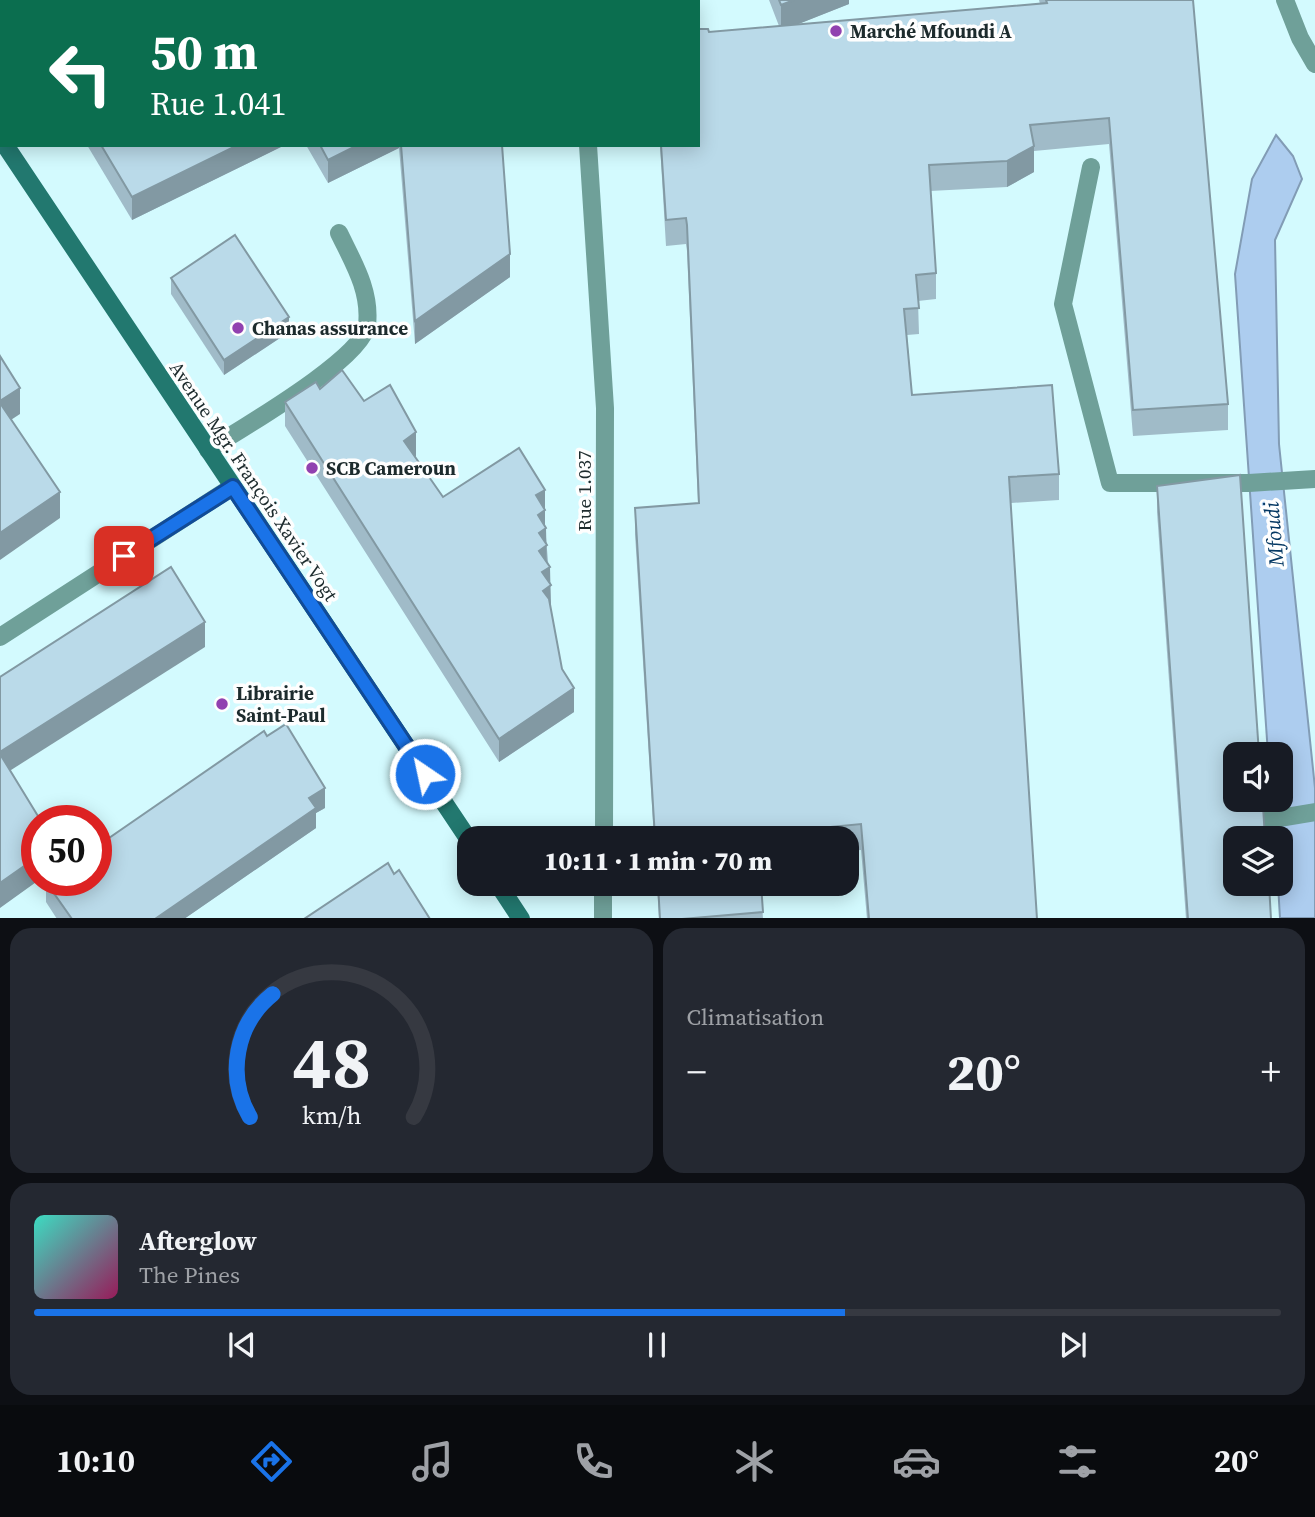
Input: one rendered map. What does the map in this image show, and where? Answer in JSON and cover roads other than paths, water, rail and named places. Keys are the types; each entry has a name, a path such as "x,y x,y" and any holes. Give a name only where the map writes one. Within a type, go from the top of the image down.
{"main road":[{"name":"Avenue Mgr. François Xavier Vogt","path":"6,147 460,826"},
{"path":"506,896 520,918"}],"street":[{"path":"1285,0 1300,38 1315,64"},
{"name":"Rue 1.037","path":"588,147 605,408 604,826"},
{"path":"1091,167 1063,304 1110,483 1249,483 1315,479"},
{"path":"208,450 329,371 362,339 367,326 366,290 339,233"},
{"path":"0,637 233,487"},
{"path":"1262,821 1315,812"},
{"path":"603,896 603,918"}],"water":[{"name":"Mfoudi","path":"1276,135 1293,156 1302,179 1275,240 1279,444 1315,788 1315,918 1280,918 1279,896 1293,896 1293,826 1274,826 1273,812 1293,812 1293,742 1267,742 1235,274 1252,179"}],"place":[{"name":"Marché Mfoundi A","path":"836,31"},
{"name":"Chanas assurance","path":"238,328"},
{"name":"SCB Cameroun","path":"312,468"},
{"name":"Librairie Saint-Paul","path":"222,704"}]}
